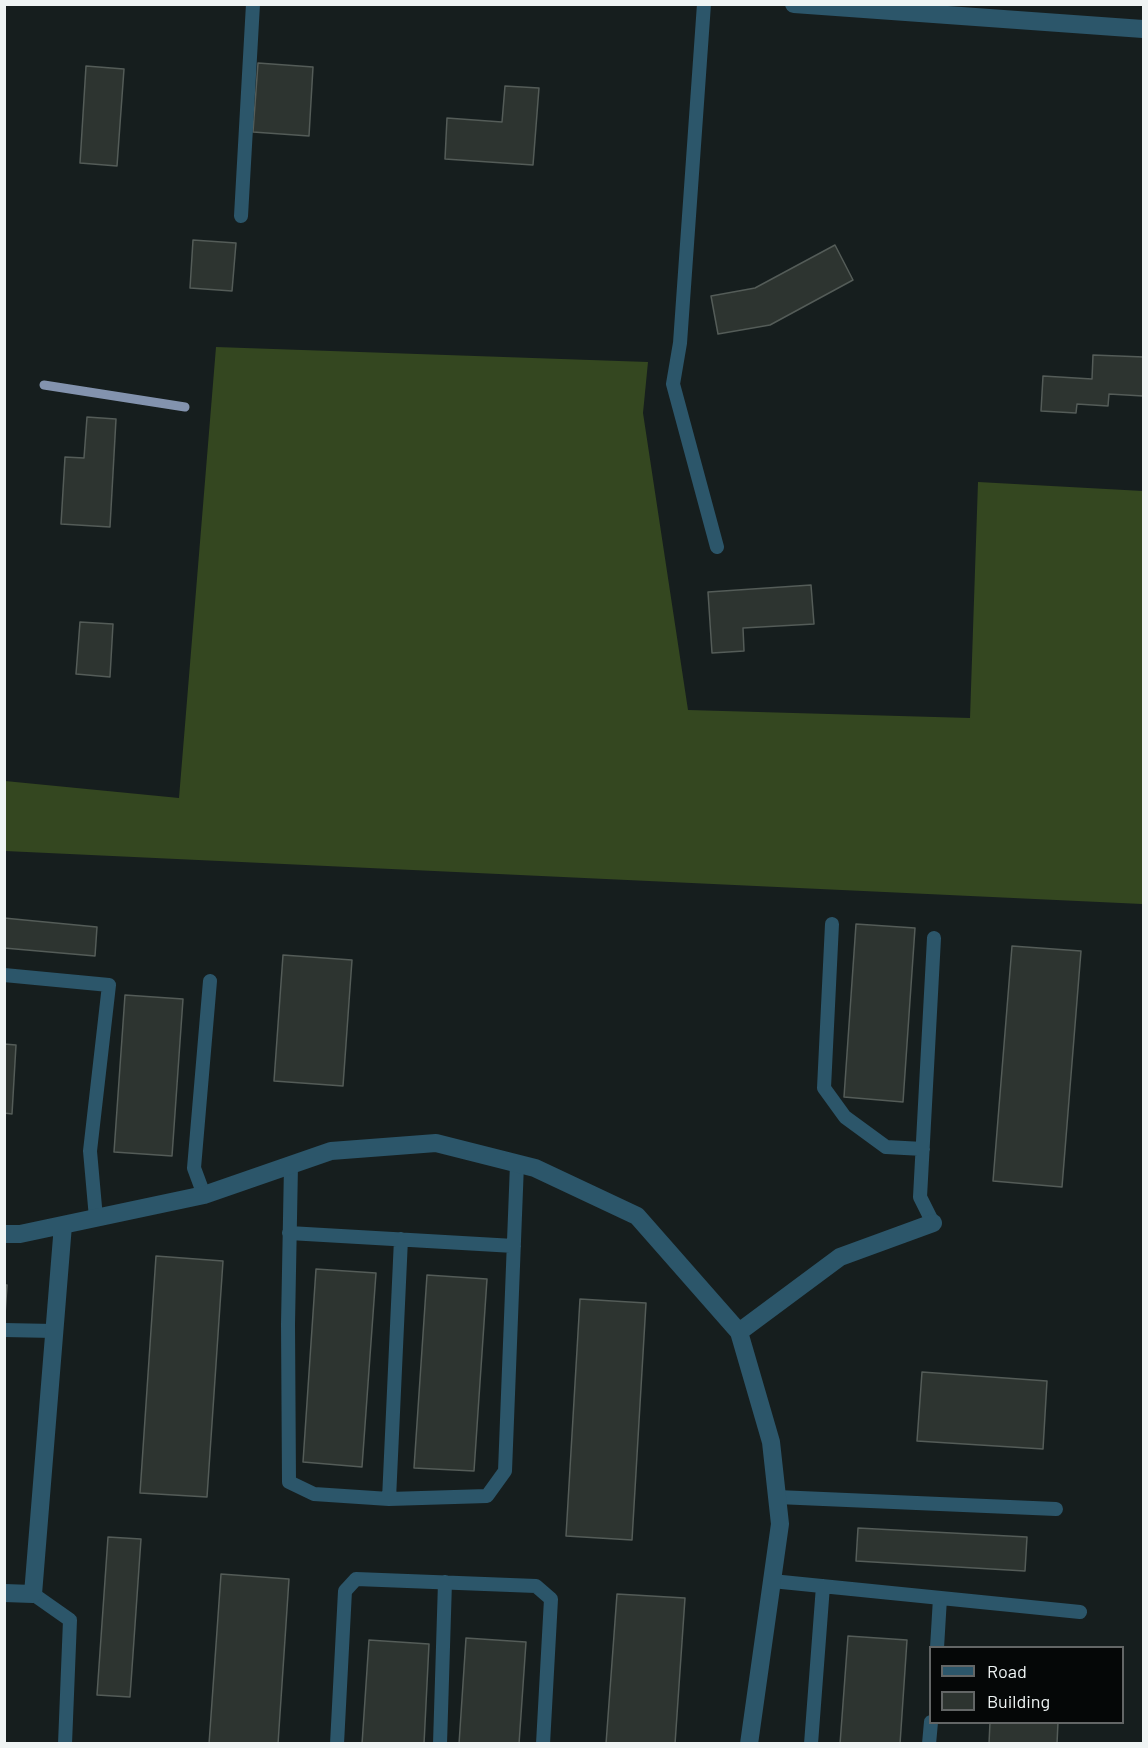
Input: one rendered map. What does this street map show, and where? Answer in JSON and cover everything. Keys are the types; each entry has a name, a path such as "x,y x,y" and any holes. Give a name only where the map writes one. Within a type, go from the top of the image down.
{"street":[{"path":"794,4 871,7 1143,29"},
{"path":"4,1234 20,1234 204,1195 331,1151 436,1143 535,1168 637,1216 739,1332 771,1442 780,1524 749,1743"},
{"path":"739,1332 840,1257 933,1223"},
{"path":"4,1593 33,1594 63,1225"}],"lane":[{"path":"241,216 253,4"},
{"path":"704,4 680,343 673,384 717,547"},
{"path":"832,924 824,1088 845,1117 886,1147 923,1149"},
{"path":"933,1223 920,1197 934,938"},
{"path":"4,975 109,985 90,1151 96,1218"},
{"path":"204,1195 194,1168 210,981"},
{"path":"291,1165 289,1482 314,1494 389,1499 487,1496 505,1470 517,1164"},
{"path":"289,1233 514,1246"},
{"path":"389,1499 401,1239"},
{"path":"4,1330 54,1331"},
{"path":"777,1497 1056,1509"},
{"path":"337,1743 345,1591 356,1579 536,1586 551,1599 543,1743"},
{"path":"772,1581 1080,1612"},
{"path":"440,1743 445,1582"},
{"path":"811,1743 823,1586"},
{"path":"33,1594 70,1620 65,1743"},
{"path":"937,1646 940,1598"},
{"path":"929,1743 931,1724"}],"green space":[{"path":"216,347 648,362 643,413 688,710 970,718 978,482 1143,491 1144,884 1142,904 5,851 5,781 179,798"}],"building":[{"path":"258,63 313,67 309,136 253,132"},
{"path":"86,66 124,69 117,166 80,163"},
{"path":"505,86 539,88 533,165 445,159 447,118 502,122"},
{"path":"193,240 236,243 232,291 190,288"},
{"path":"835,245 853,280 770,325 718,334 711,296 755,288"},
{"path":"1093,355 1144,357 1143,396 1109,394 1108,406 1077,404 1076,413 1041,411 1043,376 1092,379"},
{"path":"87,417 116,419 110,527 61,524 65,457 84,458"},
{"path":"811,585 814,624 743,628 744,651 712,653 708,592"},
{"path":"80,622 113,624 110,677 76,674"},
{"path":"4,918 97,927 95,956 4,948"},
{"path":"856,924 915,928 903,1102 844,1097"},
{"path":"1012,946 1081,951 1062,1187 993,1181"},
{"path":"283,955 352,960 343,1086 274,1081"},
{"path":"125,995 183,999 172,1156 114,1152"},
{"path":"4,1044 16,1045 12,1114 4,1113"},
{"path":"156,1256 223,1261 207,1497 140,1493"},
{"path":"316,1269 376,1273 362,1467 303,1462"},
{"path":"427,1275 487,1279 474,1471 414,1468"},
{"path":"4,1285 7,1285 5,1315 4,1315"},
{"path":"580,1299 646,1303 632,1540 566,1536"},
{"path":"922,1372 1047,1381 1043,1449 917,1441"},
{"path":"858,1528 1027,1537 1025,1571 856,1561"},
{"path":"108,1537 141,1539 130,1697 97,1695"},
{"path":"221,1574 289,1579 278,1744 209,1744"},
{"path":"617,1594 685,1598 675,1744 606,1744"},
{"path":"848,1636 907,1640 900,1744 840,1744"},
{"path":"466,1638 526,1642 519,1744 459,1744"},
{"path":"369,1640 429,1644 424,1744 362,1744"},
{"path":"990,1724 1058,1724 1057,1744 989,1744"}],"waterway":[{"path":"44,385 185,407"}]}
